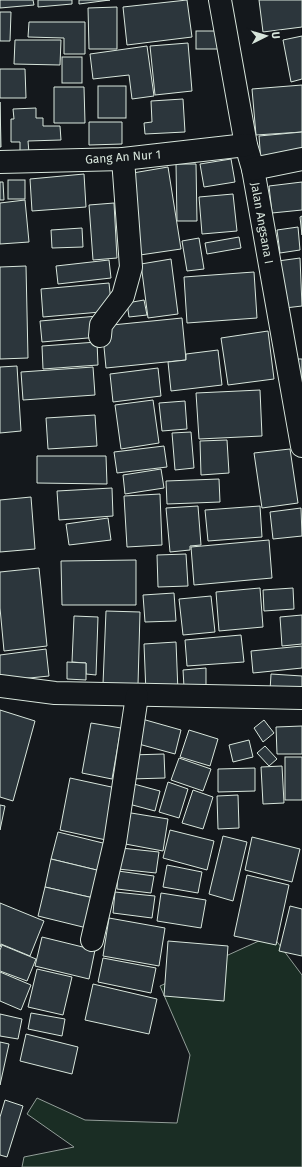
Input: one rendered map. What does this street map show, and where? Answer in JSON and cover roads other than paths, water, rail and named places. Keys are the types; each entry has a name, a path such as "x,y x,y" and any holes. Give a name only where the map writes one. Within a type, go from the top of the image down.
{"street":[{"name":"Jalan Angsana I","path":"220,0 302,446"},
{"name":"Gang An Nur 1","path":"0,162 123,159 246,145"},
{"path":"100,336 101,325 123,296 131,267 123,159"},
{"path":"252,169 302,159"},
{"path":"0,686 55,693 137,696 302,698"},
{"path":"92,940 115,842 137,696"}]}
